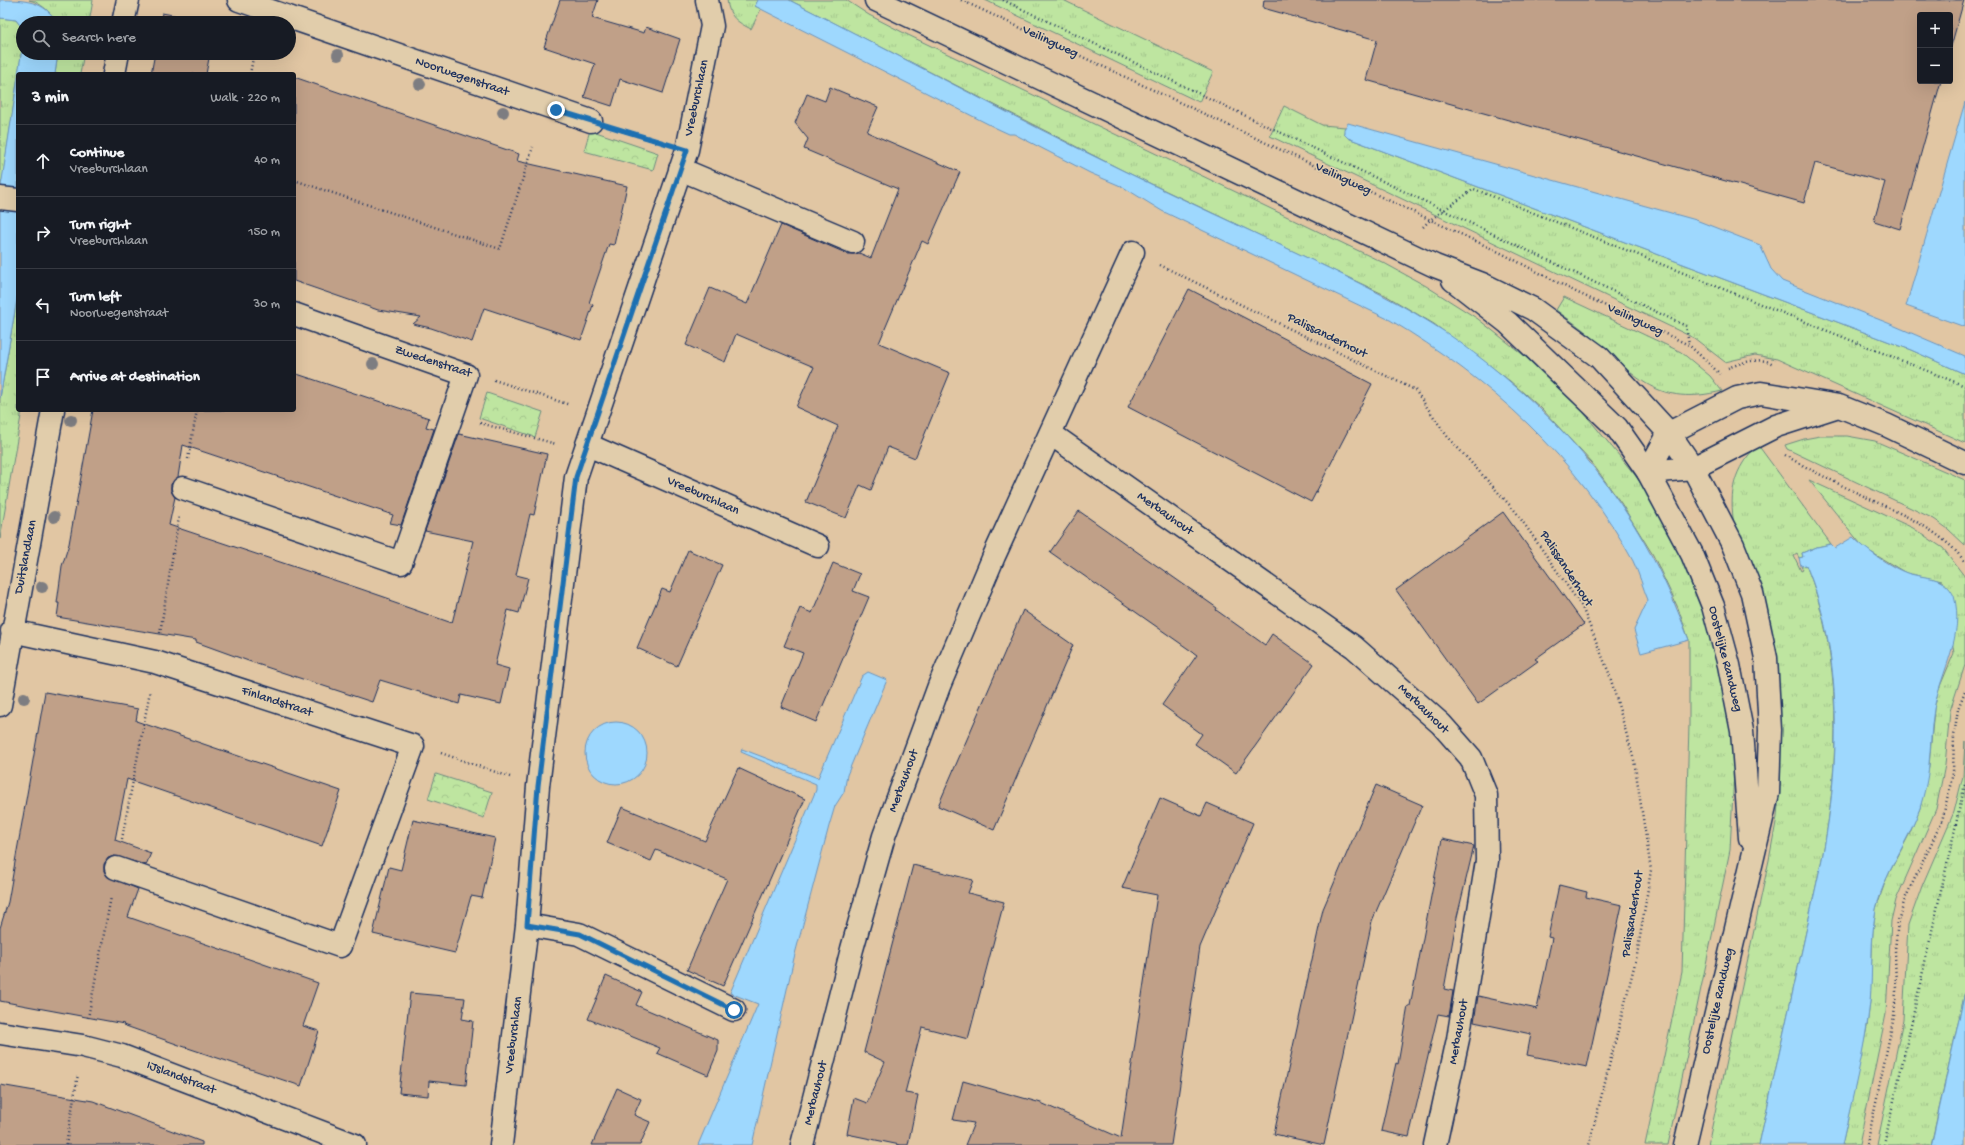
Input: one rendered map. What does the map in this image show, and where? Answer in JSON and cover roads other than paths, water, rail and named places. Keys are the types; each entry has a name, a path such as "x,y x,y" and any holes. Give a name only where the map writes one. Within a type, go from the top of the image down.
{"street":[{"path":"125,16 128,0"},
{"name":"Noorwegenstraat","path":"239,0 286,16"},
{"name":"Vreeburchlaan","path":"501,1145 527,925 538,786 576,477 683,160 712,26 707,0"},
{"path":"876,0 900,6 1434,266 1482,284 1533,309 1599,357 1670,433 1693,468"},
{"name":"Noorwegenstraat","path":"296,20 591,121"},
{"path":"114,72 117,60"},
{"path":"683,160 853,242"},
{"path":"0,198 16,200"},
{"name":"Merbauhout","path":"802,1145 852,949 884,836 939,686 994,556 1133,252"},
{"path":"1434,266 1508,323 1592,403 1617,428 1648,472"},
{"name":"Zwedenstraat","path":"184,488 401,563 466,375 296,315"},
{"path":"1648,472 1670,433 1737,398 1761,393 1838,406 1886,425 1965,463"},
{"path":"1648,472 1693,468 1776,426 1838,406"},
{"name":"Duitslandlaan","path":"0,704 12,630 53,412"},
{"name":"Merbauhout","path":"1051,434 1354,647 1441,724 1471,758 1486,795 1486,861 1458,1039 1435,1145"},
{"name":"Vreeburchlaan","path":"587,448 818,546"},
{"name":"Oostelijke Randweg","path":"1686,1145 1768,793 1770,730 1766,658 1752,593 1733,545 1693,468"},
{"name":"Oostelijke Randweg","path":"1648,472 1692,554 1713,606 1729,665 1742,731 1752,857"},
{"name":"Finlandstraat","path":"12,630 155,662 413,746 340,946 116,868"},
{"path":"527,925 580,934 734,1010"},
{"name":"IJslandstraat","path":"0,1033 83,1046 122,1056 355,1145"}],"water":[{"path":"0,0 17,0 33,3 40,6 53,16 16,16 16,20 0,18"},
{"path":"758,0 789,0 1082,150 1364,286 1415,313 1446,332 1467,347 1522,392 1582,453 1608,486 1632,522 1653,559 1672,598 1689,640 1641,653 1634,630 1648,600 1633,561 1611,523 1586,488 1558,455 1528,424 1496,395 1427,343 1390,320 1162,211 1123,187 1090,173 1014,134 1009,134 996,128 755,6"},
{"path":"20,60 57,60 55,72 18,72"},
{"path":"16,89 16,305 0,398 0,193"},
{"path":"1965,102 1965,327 1906,306"},
{"path":"1348,123 1696,220 1760,245 1771,269 1782,281 1888,323 1965,356 1965,374 1911,350 1348,138 1344,134 1344,129"},
{"path":"1853,537 1864,547 1893,567 1907,573 1940,581 1950,589 1954,596 1957,610 1954,639 1934,709 1928,775 1920,808 1890,870 1876,909 1873,932 1871,990 1868,1020 1862,1056 1842,1145 1759,1145 1822,859 1828,823 1835,748 1833,673 1827,636 1818,600 1806,565 1801,566 1799,558 1803,557 1802,553 1817,547 1831,544 1835,548"},
{"path":"868,672 887,680 847,775 844,792 835,806 829,826 794,958 752,1145 698,1145 758,1004 730,993 816,790 816,784 741,752 742,749 818,778 862,676"},
{"path":"616,722 633,727 638,731 642,736 647,753 642,770 638,775 633,779 616,784 599,779 594,775 590,770 585,753 590,736 594,731 599,727"},
{"path":"1965,992 1965,1145 1931,1145 1932,1142"}]}
